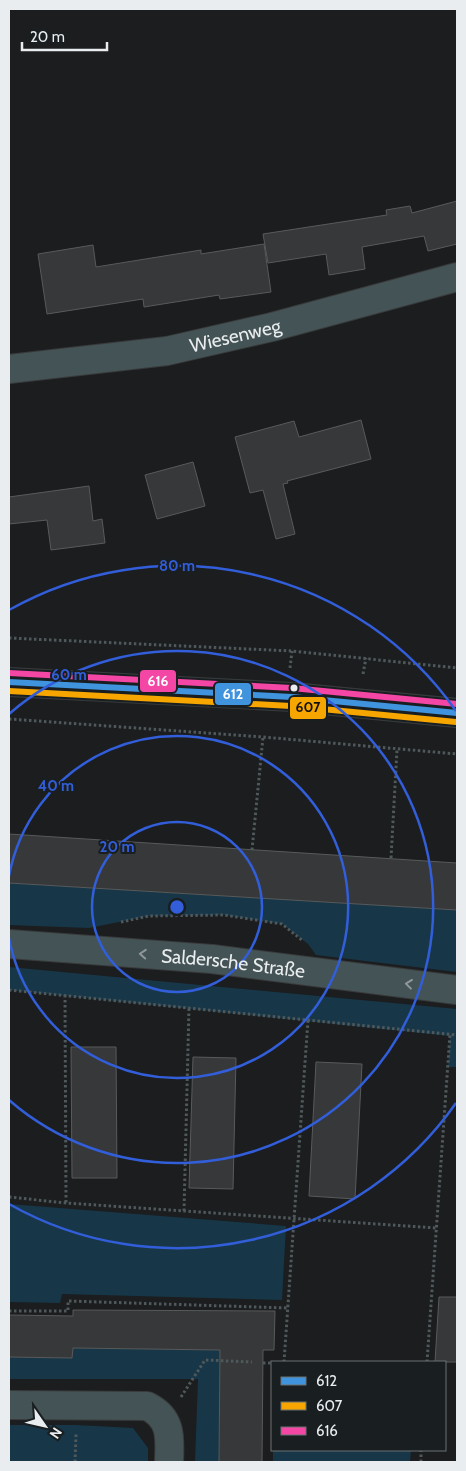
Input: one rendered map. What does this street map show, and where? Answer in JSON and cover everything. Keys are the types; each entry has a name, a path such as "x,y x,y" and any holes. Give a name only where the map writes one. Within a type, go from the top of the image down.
{"street":[{"name":"Wiesenweg","path":"9,369 167,351 272,327 457,277"},
{"path":"9,682 292,697 457,713"},
{"name":"Saldersche Straße","path":"9,944 212,959 457,990"},
{"path":"9,1405 147,1406 155,1410 166,1424 170,1434 169,1462"}],"path":[{"path":"9,638 292,651 457,668"},
{"path":"290,668 292,651"},
{"path":"364,674 366,658"},
{"path":"9,719 262,737 457,754"},
{"path":"252,850 262,737"},
{"path":"391,858 397,750"},
{"path":"9,990 457,1035"},
{"path":"65,995 66,1203"},
{"path":"184,1210 189,1007"},
{"path":"284,1361 308,1020"},
{"path":"427,1361 450,1034"},
{"path":"9,1197 66,1203 436,1228"},
{"path":"9,1311 68,1311 68,1301 288,1308"},
{"path":"180,1399 205,1360 252,1362"},
{"path":"263,1362 271,1364"},
{"path":"75,1462 76,1425"}],"shaded area":[{"path":"9,883 457,910 457,972 316,955 308,944 282,924 224,915 149,916 89,928 9,925"},
{"path":"9,967 457,1009 457,1067 448,1067 450,1036 9,990"},
{"path":"9,1204 286,1226 282,1300 62,1294 60,1303 9,1302"},
{"path":"73,1348 225,1350 224,1361 220,1371 219,1462 195,1462 198,1379 9,1379 9,1357 72,1358"},
{"path":"9,1425 76,1425 133,1428 148,1448 148,1462 9,1462"},
{"path":"273,1451 411,1451 410,1462 273,1462"}],"building":[{"path":"457,201 457,244 428,251 424,236 362,247 365,269 329,275 326,254 268,263 263,234 387,215 386,210 410,206 412,213"},
{"path":"264,244 271,292 220,299 219,295 144,307 143,299 47,314 38,254 93,245 96,267 201,250 201,254"},
{"path":"361,420 371,459 287,481 288,483 283,484 295,534 276,539 263,490 250,493 235,437 294,421 299,437"},
{"path":"193,462 205,506 157,519 145,475"},
{"path":"89,486 93,521 102,519 105,543 51,550 47,520 9,524 9,497"},
{"path":"9,834 457,863 457,910 9,883"},
{"path":"71,1047 116,1047 117,1178 72,1178"},
{"path":"193,1057 236,1058 233,1189 189,1188"},
{"path":"316,1062 362,1064 355,1199 309,1196"},
{"path":"439,1297 457,1297 457,1362 435,1361"},
{"path":"73,1310 275,1311 274,1350 263,1350 262,1462 219,1462 220,1350 73,1348 72,1358 9,1357 9,1315 73,1316"}],"transit line":[{"name":"616","path":"9,673 292,688 457,704"},
{"name":"612","path":"9,682 292,697 457,713"},
{"name":"607","path":"9,691 291,706 456,722"}]}
